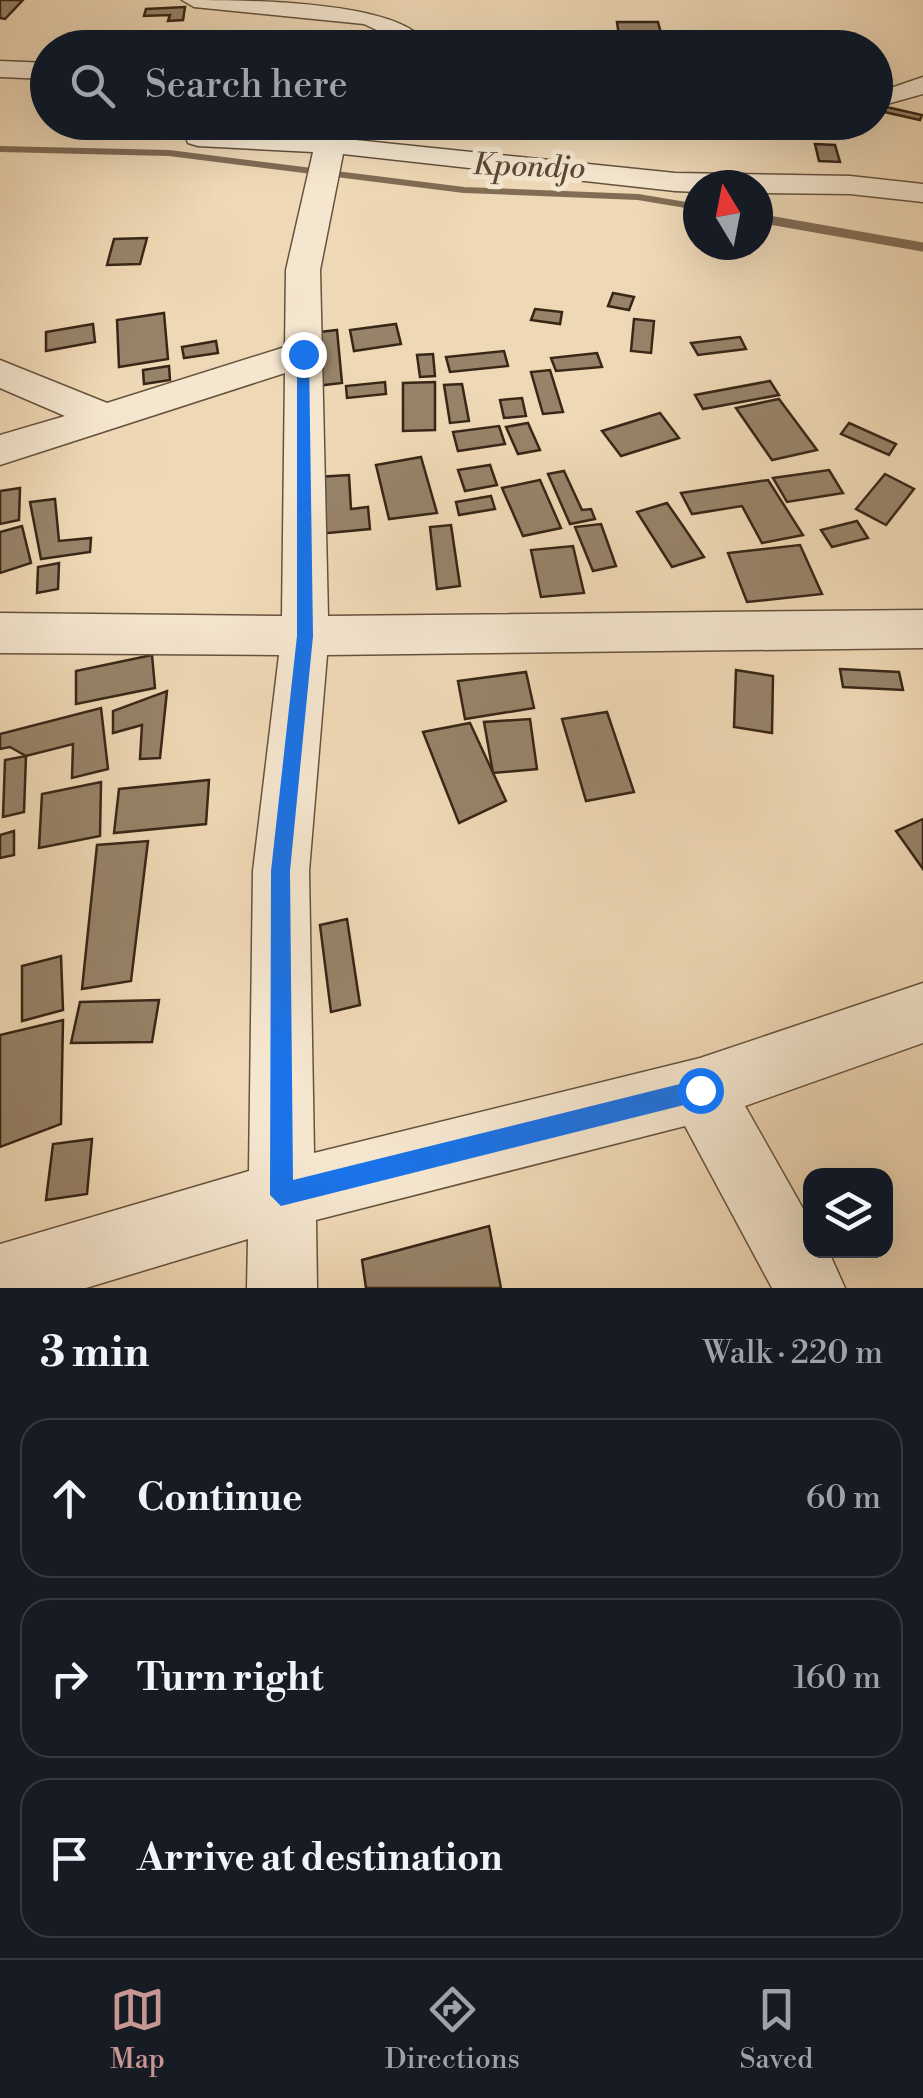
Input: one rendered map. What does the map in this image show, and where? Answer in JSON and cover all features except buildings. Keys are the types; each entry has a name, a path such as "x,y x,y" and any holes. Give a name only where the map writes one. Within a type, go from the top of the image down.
{"street":[{"path":"194,0 388,20 400,30"},
{"path":"0,70 30,71"},
{"path":"893,96 923,84"},
{"path":"285,140 326,160 675,182 832,184 923,193"},
{"path":"282,1288 281,871 305,636 302,270 326,160"},
{"path":"0,450 303,354"},
{"path":"0,373 105,418"},
{"path":"0,634 305,636 923,629"},
{"path":"0,1279 281,1195 700,1090 923,1013"},
{"path":"700,1090 810,1288"}],"waterway":[{"name":"Kpondjo","path":"0,149 169,153 464,190 638,197 683,204"},
{"name":"Kpondjo","path":"773,221 923,247"}],"route":[{"path":"303,354 305,636 281,871 281,1195 700,1090"}]}
